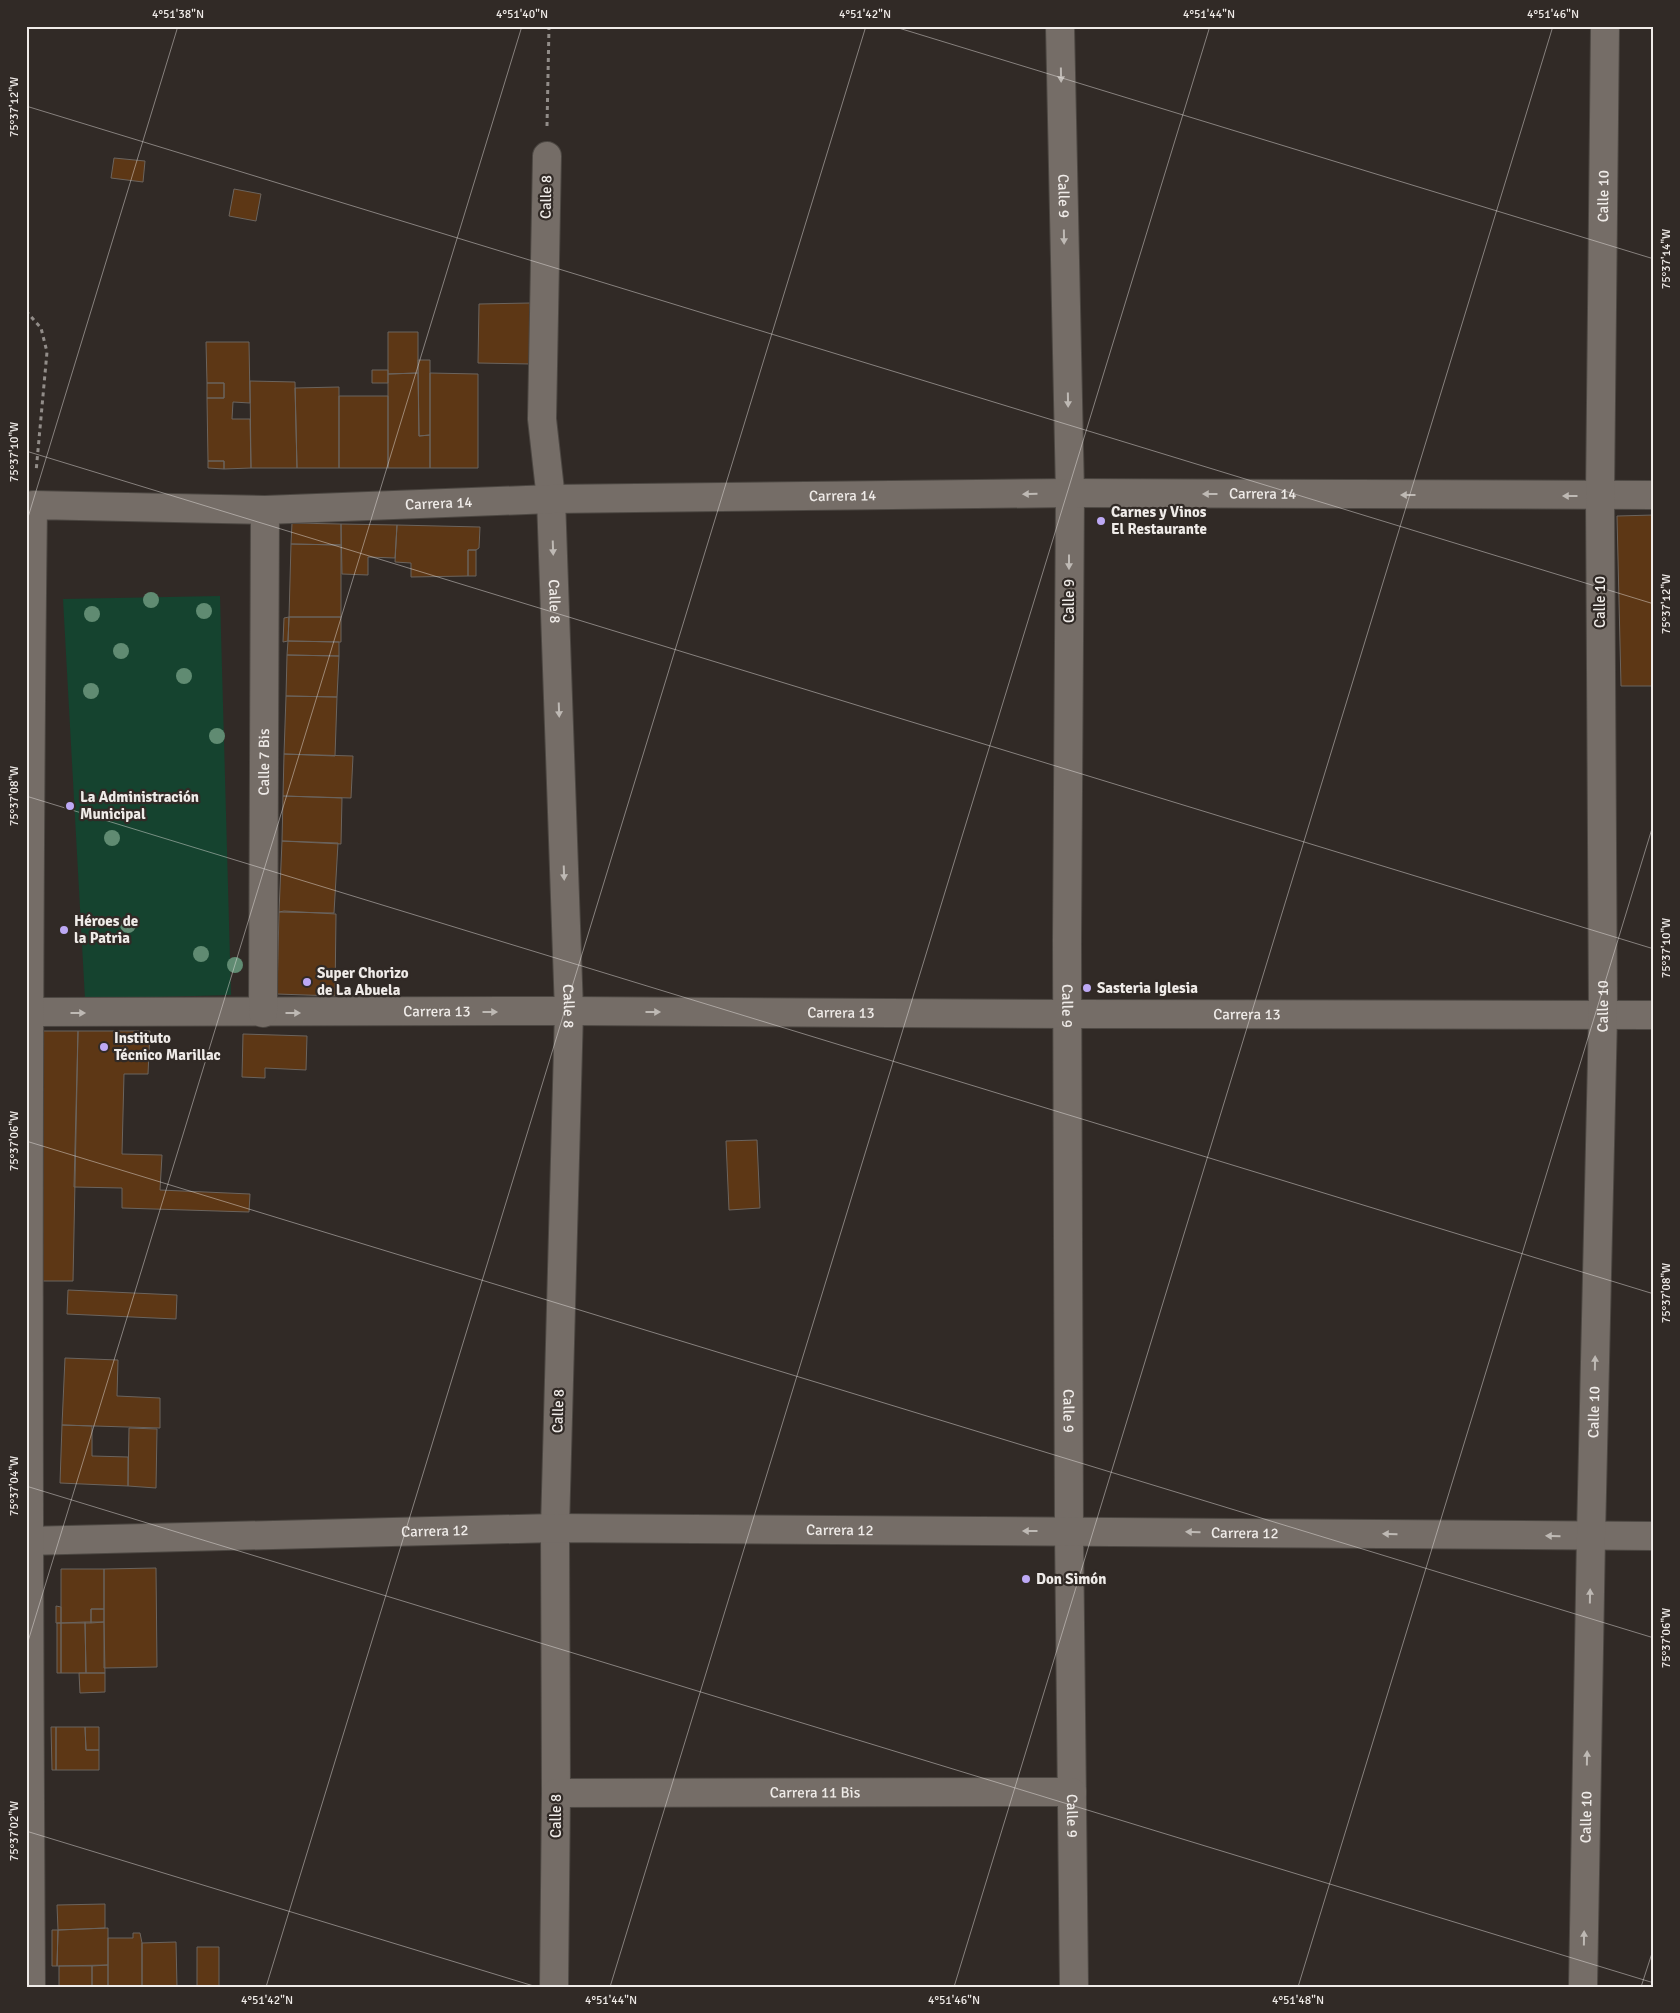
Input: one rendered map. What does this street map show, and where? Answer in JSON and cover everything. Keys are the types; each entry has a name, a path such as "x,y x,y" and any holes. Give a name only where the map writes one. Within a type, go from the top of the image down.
{"street":[{"name":"Calle 9","path":"1060,26 1070,493 1067,1014 1069,1531 1074,1987"},
{"name":"Calle 10","path":"1583,1987 1603,1015 1600,496 1605,26"},
{"name":"Calle 8","path":"547,156 542,419 551,499 569,1011 555,1528 556,1793 554,1987"},
{"name":"Carrera 14","path":"33,505 265,510 551,499 1070,493 1654,496"},
{"path":"31,1987 27,1541 33,505"},
{"name":"Calle 7 Bis","path":"263,1013 265,510"},
{"name":"Carrera 13","path":"29,1012 569,1011 1654,1015"},
{"name":"Carrera 12","path":"27,1541 555,1528 1654,1536"},
{"name":"Carrera 11 Bis","path":"556,1793 1072,1792"}],"path":[{"name":"Calle 8","path":"547,156 549,26"},
{"path":"26,311 41,328 47,352 33,505"}],"green space":[{"path":"220,596 231,995 85,999 63,599"}],"building":[{"path":"114,158 145,161 143,182 111,178"},
{"path":"234,189 261,194 256,221 229,216"},
{"path":"530,303 531,364 478,363 479,304"},
{"path":"388,332 418,332 418,373 388,374"},
{"path":"206,342 249,342 250,403 233,402 232,419 250,419 251,468 224,469 224,461 208,461 207,398 224,398 224,383 207,383"},
{"path":"418,360 430,360 430,435 419,436"},
{"path":"372,370 388,370 388,383 372,383"},
{"path":"418,373 419,436 430,435 430,468 388,468 388,374"},
{"path":"430,373 478,374 478,468 430,468"},
{"path":"250,381 295,382 297,468 251,468"},
{"path":"207,383 224,383 224,398 207,398"},
{"path":"339,387 339,468 297,468 295,388"},
{"path":"339,396 388,396 388,468 339,468"},
{"path":"208,461 224,461 224,469 208,468"},
{"path":"1654,515 1654,686 1621,686 1617,516"},
{"path":"292,523 341,524 341,545 291,544"},
{"path":"341,524 397,525 395,558 368,557 368,575 342,574"},
{"path":"397,525 480,527 479,548 468,550 468,576 411,577 411,563 395,562"},
{"path":"291,544 341,545 341,617 289,617"},
{"path":"468,550 476,550 476,576 468,576"},
{"path":"289,617 341,617 341,642 288,641"},
{"path":"289,617 288,641 283,642 284,618"},
{"path":"288,641 339,642 339,656 287,655"},
{"path":"287,655 339,656 337,697 286,696"},
{"path":"286,696 337,697 335,756 284,754"},
{"path":"284,754 353,756 351,798 283,796"},
{"path":"283,796 342,798 341,844 282,841"},
{"path":"282,841 338,843 334,913 279,912"},
{"path":"279,912 336,914 335,996 277,994"},
{"path":"42,1031 78,1031 73,1281 38,1281"},
{"path":"78,1031 150,1031 148,1074 124,1074 122,1154 162,1155 160,1190 250,1194 249,1212 122,1208 122,1188 74,1187"},
{"path":"243,1034 307,1036 306,1070 265,1068 265,1078 242,1077"},
{"path":"757,1140 760,1208 729,1210 726,1141"},
{"path":"68,1290 177,1295 176,1319 67,1314"},
{"path":"65,1358 118,1360 117,1396 160,1398 160,1428 62,1425"},
{"path":"62,1425 92,1426 92,1456 128,1457 128,1486 60,1483"},
{"path":"129,1428 157,1429 156,1488 128,1486"},
{"path":"156,1568 157,1667 104,1668 104,1569"},
{"path":"61,1569 104,1569 104,1609 91,1609 91,1623 61,1623"},
{"path":"56,1606 61,1607 61,1623 56,1623"},
{"path":"91,1609 104,1609 104,1622 91,1623"},
{"path":"85,1622 86,1673 61,1673 61,1623"},
{"path":"85,1622 104,1622 105,1673 86,1673"},
{"path":"57,1623 61,1623 61,1673 57,1673"},
{"path":"79,1673 105,1673 105,1692 80,1693"},
{"path":"51,1727 56,1727 56,1770 52,1770"},
{"path":"56,1727 85,1727 86,1750 99,1750 99,1770 56,1770"},
{"path":"85,1727 99,1727 99,1750 86,1750"},
{"path":"105,1904 105,1928 58,1930 57,1905"},
{"path":"108,1928 108,1965 57,1966 58,1930"},
{"path":"52,1930 58,1930 57,1966 52,1966"},
{"path":"133,1933 140,1933 142,1943 142,1987 108,1987 108,1938 133,1938"},
{"path":"176,1942 177,1987 142,1987 142,1943"},
{"path":"197,1947 219,1947 219,1987 197,1987"},
{"path":"108,1965 108,1987 92,1987 92,1966"},
{"path":"59,1966 92,1966 92,1987 59,1987"}],"place":[{"name":"Carnes y Vinos El Restaurante","path":"1101,521"},
{"name":"La Administración Municipal","path":"70,806"},
{"name":"Héroes de la Patria","path":"64,930"},
{"name":"Super Chorizo de La Abuela","path":"307,982"},
{"name":"Sasteria Iglesia","path":"1087,988"},
{"name":"Instituto Técnico Marillac","path":"104,1047"},
{"name":"Don Simón","path":"1026,1579"}]}
